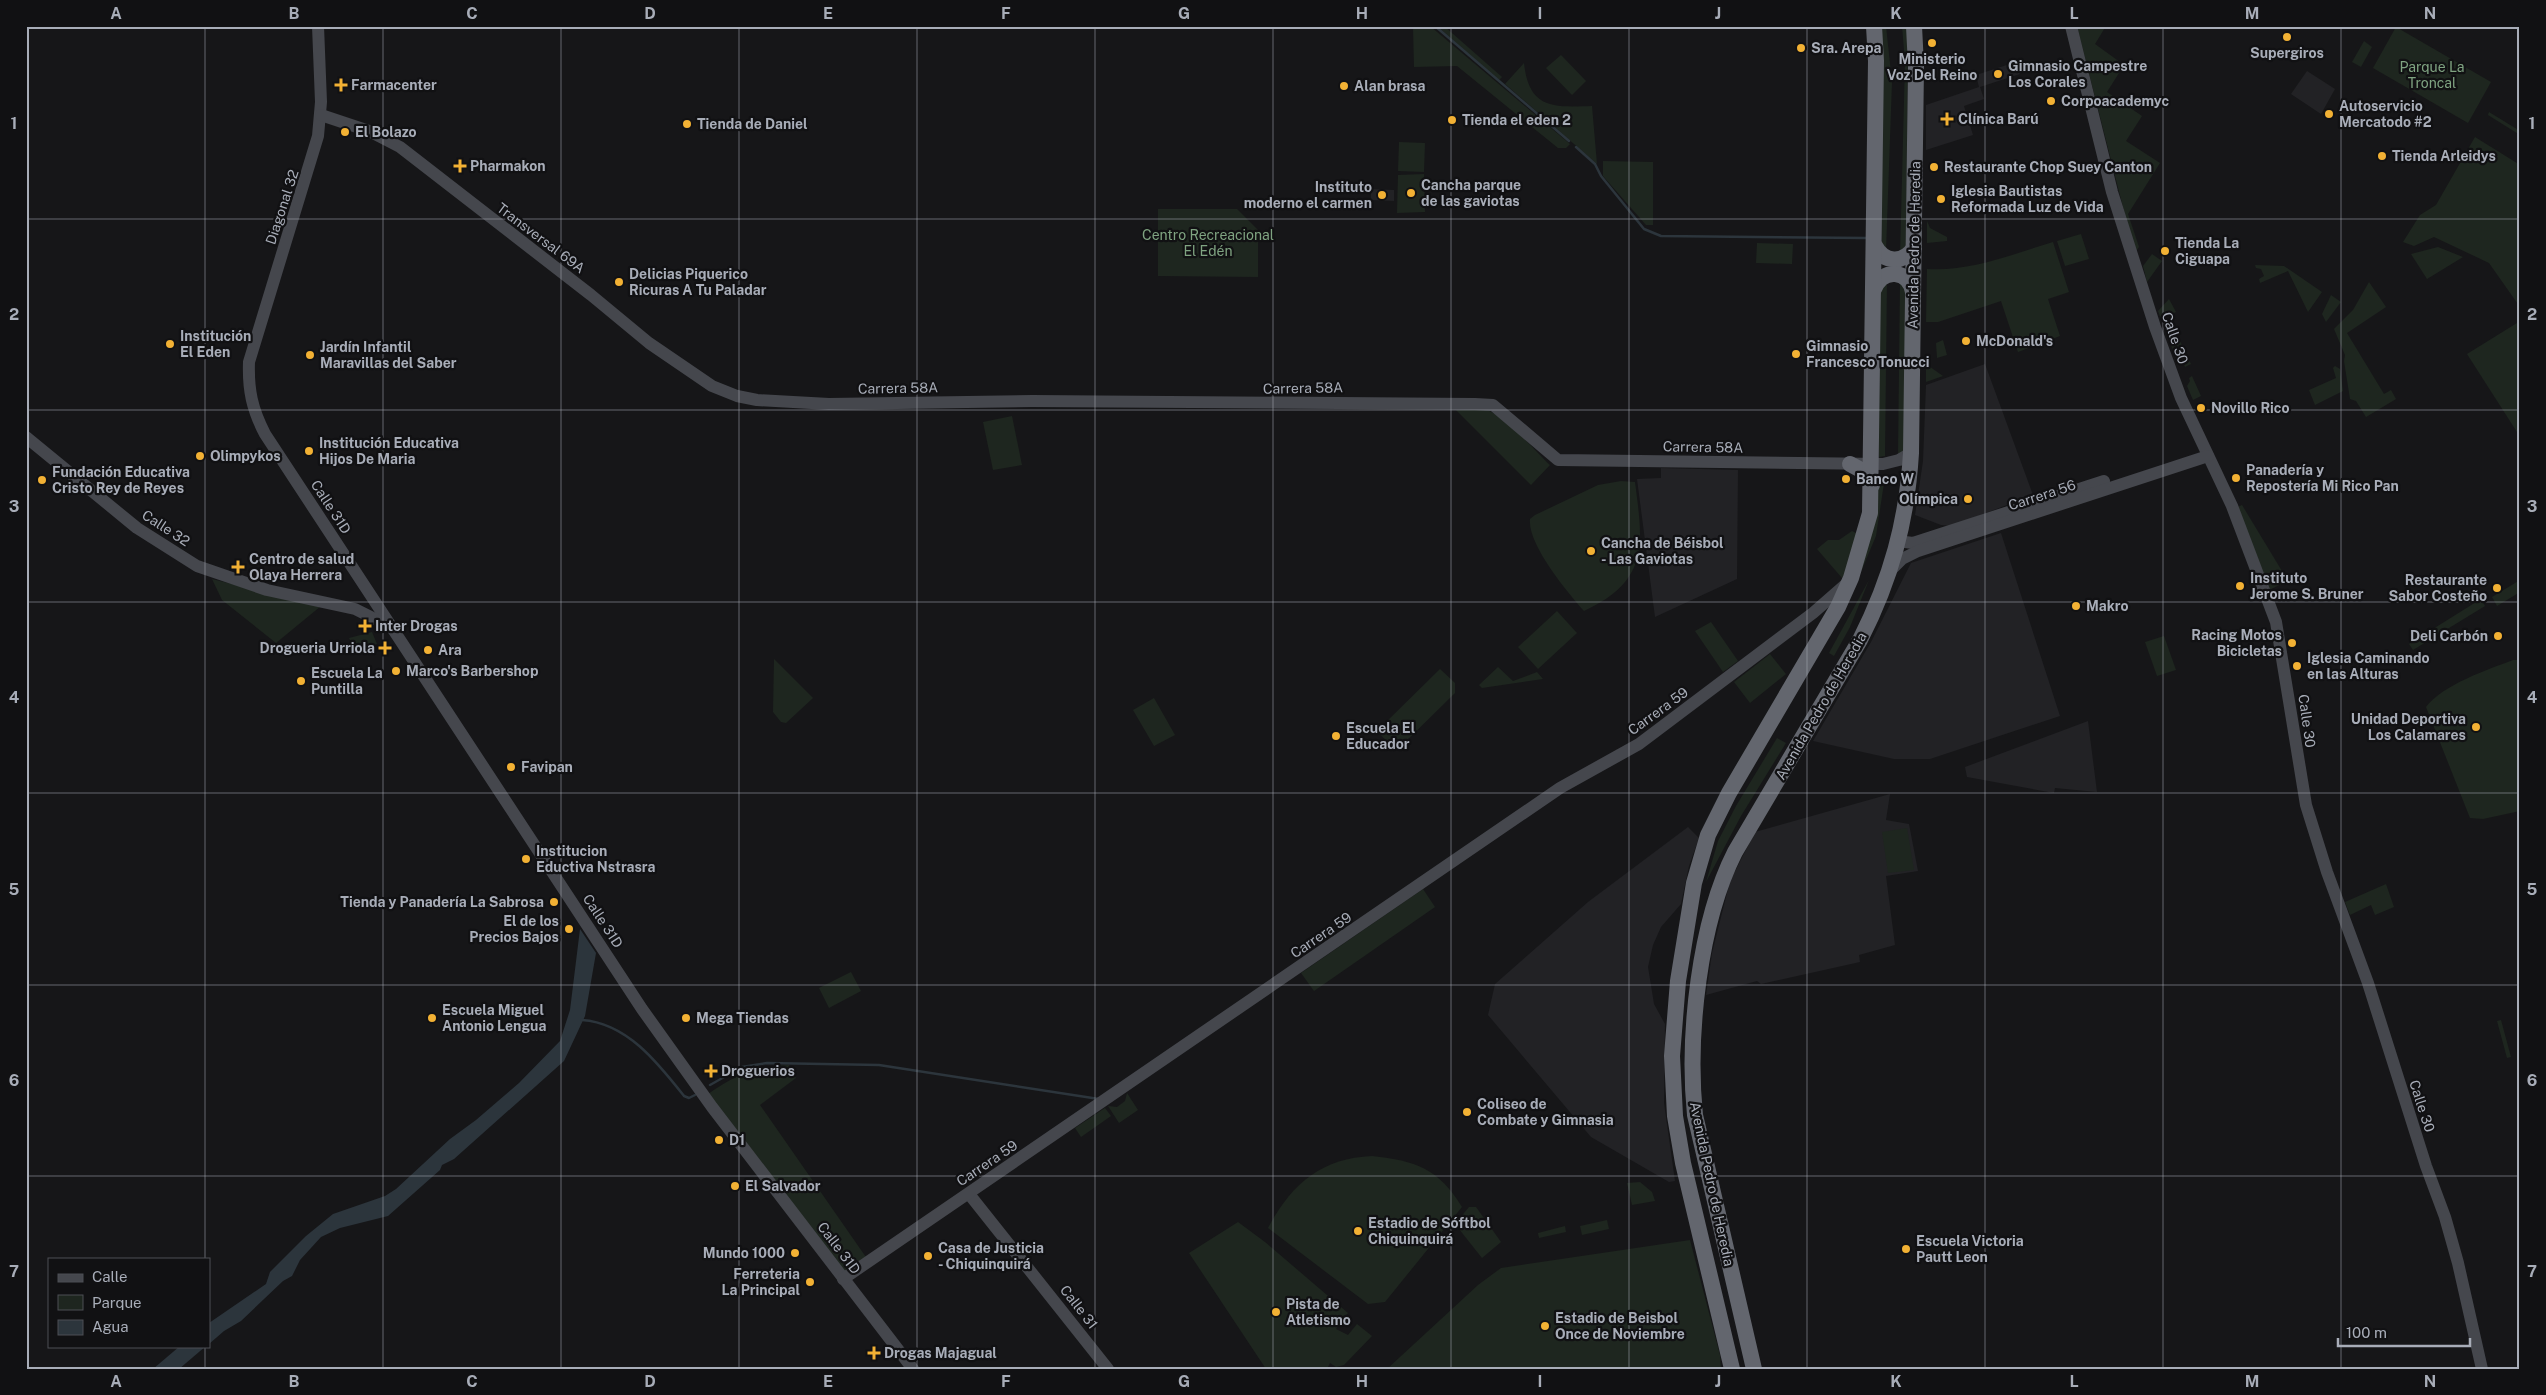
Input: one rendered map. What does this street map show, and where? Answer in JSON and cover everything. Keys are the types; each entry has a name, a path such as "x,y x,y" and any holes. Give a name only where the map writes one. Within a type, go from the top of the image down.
{"highway":[{"name":"Avenida Pedro de Heredia","path":"1732,1369 1683,1163 1675,1116 1672,1056 1678,981 1694,883 1708,835 1728,794 1831,620 1852,578 1870,514 1873,442 1875,246 1876,61 1874,26"},
{"name":"Avenida Pedro de Heredia","path":"1754,1369 1695,1115 1694,1039 1701,971 1714,905 1728,867 1860,640 1891,570 1899,537 1908,486 1911,453 1916,66 1914,26"},
{"path":"1875,246 1882,256 1894,260 1906,257 1914,248"},
{"path":"1874,289 1881,278 1892,274 1904,277 1909,281 1913,292"},
{"path":"1850,464 1860,470 1872,485"}],"street":[{"name":"Diagonal 32","path":"249,394 250,362 315,153 321,116 318,26"},
{"name":"Calle 30","path":"2071,26 2122,225 2173,377 2232,506 2276,622 2306,805 2327,872 2368,983 2427,1170 2445,1217 2458,1263 2482,1369"},
{"name":"Transversal 69A","path":"321,116 369,131 400,147 591,295 648,342 712,386 737,396"},
{"name":"Calle 31D","path":"249,394 253,411 265,434 604,952 699,1090 913,1369"},
{"name":"Carrera 58A","path":"737,396 757,400 829,404 1032,401 1475,404 1493,405 1558,460 1872,464 1894,462 1911,453"},
{"name":"Calle 32","path":"26,437 137,528 197,566 268,590 355,609 393,629"},
{"path":"1850,464 1865,453 1873,442"},
{"name":"Carrera 56","path":"1899,537 1905,542 1913,543 2206,452"},
{"name":"Carrera 56","path":"1891,570 1902,559 1918,551 2206,452"},
{"name":"Carrera 59","path":"843,1279 1549,795 1639,744 1813,613 1852,578"},
{"path":"1813,613 1826,613 1831,620"},
{"name":"Calle 31","path":"969,1194 1108,1369"}],"shaded area":[{"name":"Clínica Barú","path":"2016,62 2020,74 1980,87 1984,99 1964,106 1973,135 1926,150 1926,105 1979,87 1976,75"},
{"path":"2307,71 2335,89 2321,114 2291,94"},
{"name":"Instituto moderno el carmen","path":"1371,189 1394,190 1394,201 1371,200"},
{"path":"1985,364 2033,495 1952,526 1941,525 1915,515 1923,461 1926,385"},
{"path":"1661,468 1738,470 1737,579 1655,617 1637,479 1661,478"},
{"path":"2001,533 2060,716 1930,759 1894,759 1813,741 1871,642 1911,563"},
{"path":"2088,721 2097,792 2055,788 2054,793 1967,777 1965,767"},
{"path":"1890,794 1886,820 1909,824 1918,871 1886,876 1895,945 1859,955 1860,962 1761,984 1757,981 1706,995 1712,953 1730,881 1755,832"},
{"path":"1688,827 1699,838 1689,866 1681,904 1661,927 1653,945 1648,967 1654,1004 1665,1024 1664,1103 1675,1181 1669,1182 1591,1137 1488,1015 1495,984 1588,902"}],"green space":[{"path":"1405,26 1430,26 1570,144 1566,148 1558,148 1457,66 1414,67 1413,28"},
{"path":"1437,26 1444,26 1502,77 1499,80"},
{"path":"1877,26 1886,26 1892,82 1886,251 1882,247"},
{"path":"1902,26 1908,26 1906,247 1900,255 1905,62"},
{"path":"2077,26 2106,26 2095,44 2124,65 2107,92 2142,116 2126,141 2160,163 2128,214 2139,247 2136,251 2125,215"},
{"name":"Parque La Troncal","path":"2396,27 2491,82 2468,123 2373,68"},
{"path":"2364,41 2372,47 2361,67 2352,62"},
{"path":"1561,55 1586,81 1572,95 1546,68"},
{"path":"1524,63 1531,90 1538,98 1555,105 1592,106 1597,164 1505,84"},
{"path":"2489,112 2520,131 2520,135 2488,115"},
{"path":"2475,137 2520,165 2520,307 2489,263 2434,237 2414,246 2403,242 2420,215 2436,205"},
{"path":"1399,142 1425,143 1424,172 1398,171"},
{"path":"1603,161 1653,162 1653,225 1646,225 1603,176"},
{"name":"Cancha parque de las gaviotas","path":"1424,174 1425,212 1397,213 1398,175"},
{"name":"Centro Recreacional El Edén","path":"1158,209 1237,209 1258,230 1258,277 1158,276"},
{"path":"1927,221 1930,228 1947,237 1947,241 1927,243"},
{"path":"2081,234 2089,259 2065,266 2057,241"},
{"path":"2053,242 2069,292 2048,299 2060,336 2018,352 2001,301 1938,322 1926,322 1927,269 1959,268 1975,265"},
{"path":"1757,243 1793,244 1792,264 1756,263"},
{"path":"2438,247 2463,257 2427,279 2411,254"},
{"path":"2152,254 2162,261 2147,282 2143,266"},
{"path":"2255,265 2284,266 2322,292 2308,312 2288,271 2260,283 2259,279 2264,276 2261,269 2256,268"},
{"path":"1887,279 1885,456 1879,457 1877,293"},
{"path":"1900,281 1906,288 1908,450 1898,456"},
{"path":"2369,282 2386,307 2347,333 2384,394 2391,390 2396,399 2366,417 2356,401 2350,399 2344,361 2345,355 2334,329 2353,310"},
{"path":"2331,295 2341,302 2326,322 2322,314"},
{"path":"2169,299 2176,312 2161,319 2158,311"},
{"path":"2517,323 2520,327 2520,430 2517,432 2467,354"},
{"path":"1943,340 1947,355 1937,358 1936,343"},
{"path":"2180,341 2191,364 2185,367 2182,360 2177,361 2171,345"},
{"path":"1926,364 1943,376 1926,382"},
{"path":"2335,366 2340,369 2343,391 2315,405 2309,390 2336,378 2333,368"},
{"path":"2192,376 2201,396 2193,400 2187,386 2190,381 2189,378"},
{"path":"1483,409 1500,417 1509,424 1550,465 1531,485 1456,410"},
{"path":"1012,416 1022,465 993,470 983,422"},
{"name":"Cancha de Béisbol - Las Gaviotas","path":"1621,481 1635,482 1640,524 1640,542 1637,558 1631,573 1621,586 1605,599 1584,611 1550,568 1535,541 1530,519 1598,485"},
{"path":"1877,483 1884,483 1876,536 1858,579"},
{"path":"2242,505 2288,581 2269,590 2238,507"},
{"path":"1852,531 1860,535 1848,573 1842,578 1817,549 1828,540 1839,540"},
{"path":"212,579 321,606 276,643 222,600"},
{"path":"1869,580 1850,627 1834,656 1829,653"},
{"path":"2520,580 2520,592 2497,606 2492,597"},
{"path":"2481,599 2485,606 2413,650 2409,644"},
{"path":"1557,611 1577,633 1538,669 1518,647"},
{"path":"1711,622 1738,661 1723,672 1695,631"},
{"path":"372,632 377,644 357,654 349,638"},
{"path":"2164,636 2176,670 2157,676 2145,642"},
{"path":"1770,654 1786,674 1750,703 1734,682"},
{"path":"774,659 813,698 786,723 781,722 773,712"},
{"name":"Unidad Deportiva Los Calamares","path":"2517,660 2520,663 2520,811 2483,819 2470,818 2426,707 2444,691 2455,685 2479,673"},
{"path":"1498,667 1513,681 1537,672 1543,679 1482,688 1479,685"},
{"path":"1440,669 1455,683 1455,693 1396,751 1377,731"},
{"path":"1154,698 1175,735 1154,746 1133,710"},
{"path":"1777,738 1786,743 1741,816 1706,882 1718,841 1736,806"},
{"path":"1907,828 1914,870 1888,873 1882,832"},
{"path":"2386,884 2394,907 2375,915 2371,905 2350,915 2345,902"},
{"path":"1423,889 1435,907 1314,991 1301,973"},
{"path":"851,972 861,991 829,1008 819,988"},
{"path":"2501,1020 2511,1057 2507,1058 2497,1021"},
{"path":"789,1065 796,1078 760,1105 868,1260 846,1275 708,1094 728,1081 747,1073"},
{"path":"1127,1093 1138,1110 1119,1123 1108,1106 1117,1107 1125,1101"},
{"path":"1105,1108 1111,1116 1081,1137 1075,1128"},
{"name":"Estadio de Sóftbol Chiquinquirá","path":"1372,1156 1401,1161 1425,1169 1444,1183 1462,1207 1385,1302 1368,1304 1268,1228 1287,1198 1310,1176 1338,1162"},
{"path":"1640,1182 1652,1192 1655,1201 1632,1205 1627,1183"},
{"path":"1469,1207 1476,1207 1501,1242 1482,1258 1455,1224"},
{"path":"1607,1220 1609,1229 1582,1235 1580,1226"},
{"path":"1238,1222 1265,1242 1348,1313 1336,1329 1348,1335 1357,1324 1372,1336 1344,1365 1336,1367 1330,1363 1327,1369 1266,1369 1189,1253"},
{"path":"1565,1226 1566,1232 1539,1238 1538,1233"},
{"path":"1690,1240 1720,1355 1721,1369 1387,1369 1478,1285 1501,1268"}],"water":[{"path":"580,929 596,953 585,1016 564,1061 454,1159 442,1165 440,1170 388,1216 340,1228 321,1237 300,1260 292,1276 283,1281 241,1321 224,1331 210,1343 210,1322 266,1284 270,1272 306,1236 333,1214 385,1196 396,1189 450,1139 476,1120 519,1083 560,1041 570,1010"},
{"path":"178,1348 204,1348 179,1369 153,1369"}],"waterway":[{"path":"1435,26 1569,141"},
{"path":"1576,147 1595,164 1601,176 1644,229 1661,236 1868,238"},
{"path":"582,1020 613,1028 627,1037 652,1058 684,1096 689,1098 695,1095"},
{"path":"710,1085 742,1067 767,1063 879,1065 1099,1099"}],"place":[{"name":"Supergiros","path":"2287,37"},
{"name":"Ministerio Voz Del Reino","path":"1932,43"},
{"name":"Sra. Arepa","path":"1801,48"},
{"name":"Gimnasio Campestre Los Corales","path":"1998,74"},
{"name":"Farmacenter","path":"341,85"},
{"name":"Alan brasa","path":"1344,86"},
{"name":"Corpoacademyc","path":"2051,101"},
{"name":"Autoservicio Mercatodo #2","path":"2329,114"},
{"name":"Clínica Barú","path":"1947,119"},
{"name":"Tienda el eden 2","path":"1452,120"},
{"name":"Tienda de Daniel","path":"687,124"},
{"name":"El Bolazo","path":"345,132"},
{"name":"Tienda Arleidys","path":"2382,156"},
{"name":"Pharmakon","path":"460,166"},
{"name":"Restaurante Chop Suey Canton","path":"1934,167"},
{"name":"Cancha parque de las gaviotas","path":"1411,193"},
{"name":"Instituto moderno el carmen","path":"1382,195"},
{"name":"Iglesia Bautistas Reformada Luz de Vida","path":"1941,199"},
{"name":"Tienda La Ciguapa","path":"2165,251"},
{"name":"Delicias Piquerico Ricuras A Tu Paladar","path":"619,282"},
{"name":"McDonald's","path":"1966,341"},
{"name":"Institución El Eden","path":"170,344"},
{"name":"Gimnasio Francesco Tonucci","path":"1796,354"},
{"name":"Jardín Infantil Maravillas del Saber","path":"310,355"},
{"name":"Novillo Rico","path":"2201,408"},
{"name":"Institución Educativa Hijos De Maria","path":"309,451"},
{"name":"Olimpykos","path":"200,456"},
{"name":"Panadería y Repostería Mi Rico Pan","path":"2236,478"},
{"name":"Banco W","path":"1846,479"},
{"name":"Fundación Educativa Cristo Rey de Reyes","path":"42,480"},
{"name":"Olímpica","path":"1968,499"},
{"name":"Cancha de Béisbol - Las Gaviotas","path":"1591,551"},
{"name":"Centro de salud Olaya Herrera","path":"238,567"},
{"name":"Instituto Jerome S. Bruner","path":"2240,586"},
{"name":"Restaurante Sabor Costeño","path":"2497,588"},
{"name":"Makro","path":"2076,606"},
{"name":"Inter Drogas","path":"365,626"},
{"name":"Deli Carbón","path":"2498,636"},
{"name":"Racing Motos Bicicletas","path":"2292,643"},
{"name":"Drogueria Urriola","path":"385,648"},
{"name":"Ara","path":"428,650"},
{"name":"Iglesia Caminando en las Alturas","path":"2297,666"},
{"name":"Marco's Barbershop","path":"396,671"},
{"name":"Escuela La Puntilla","path":"301,681"},
{"name":"Unidad Deportiva Los Calamares","path":"2476,727"},
{"name":"Escuela El Educador","path":"1336,736"},
{"name":"Favipan","path":"511,767"},
{"name":"Institucion Eductiva Nstrasra","path":"526,859"},
{"name":"Tienda y Panadería La Sabrosa","path":"554,902"},
{"name":"El de los Precios Bajos","path":"569,929"},
{"name":"Escuela Miguel Antonio Lengua","path":"432,1018"},
{"name":"Mega Tiendas","path":"686,1018"},
{"name":"Droguerios","path":"711,1071"},
{"name":"Coliseo de Combate y Gimnasia","path":"1467,1112"},
{"name":"D1","path":"719,1140"},
{"name":"El Salvador","path":"735,1186"},
{"name":"Estadio de Sóftbol Chiquinquirá","path":"1358,1231"},
{"name":"Escuela Victoria Pautt Leon","path":"1906,1249"},
{"name":"Mundo 1000","path":"795,1253"},
{"name":"Casa de Justicia - Chiquinquirá","path":"928,1256"},
{"name":"Ferreteria La Principal","path":"810,1282"},
{"name":"Pista de Atletismo","path":"1276,1312"},
{"name":"Estadio de Beisbol Once de Noviembre","path":"1545,1326"},
{"name":"Drogas Majagual","path":"874,1353"}]}
